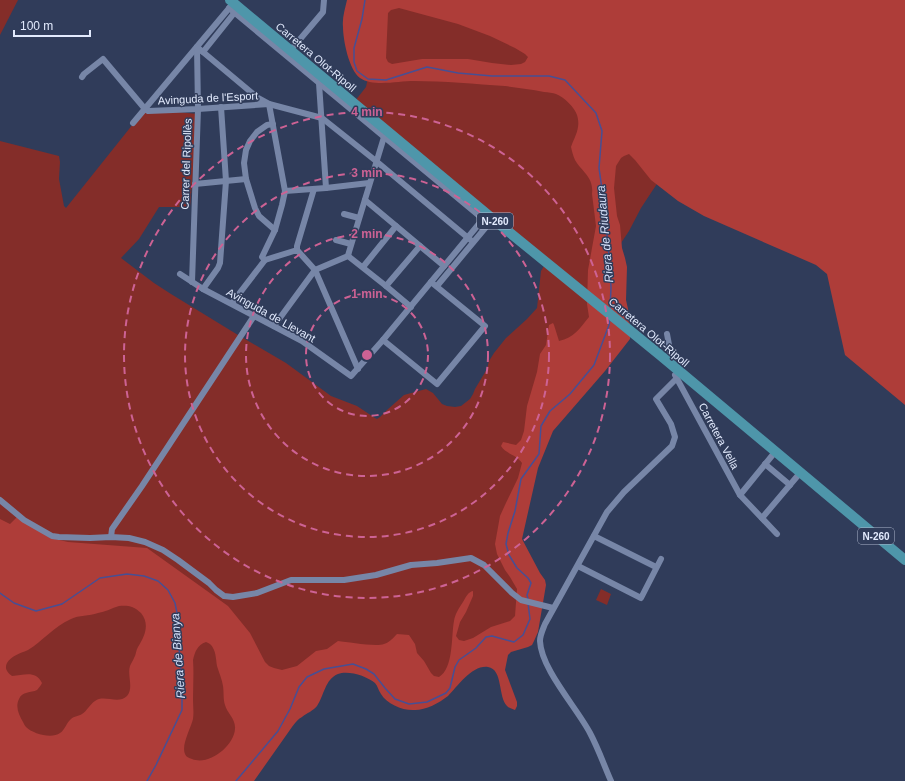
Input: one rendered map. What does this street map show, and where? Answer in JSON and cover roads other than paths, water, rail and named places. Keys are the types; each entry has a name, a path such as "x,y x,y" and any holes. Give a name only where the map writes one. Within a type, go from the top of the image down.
{"main road":[{"name":"Carretera Olot-Ripoll","path":"232,6 290,51 488,223 594,301 677,372 905,560"}],"street":[{"path":"290,51 323,12 324,0"},
{"path":"133,123 232,6"},
{"path":"203,52 232,6"},
{"path":"232,6 320,83 488,223 444,266 358,369 315,270 297,250 314,189"},
{"path":"197,47 258,98 270,104 322,118 470,240"},
{"name":"Carrer del Ripollès","path":"192,282 198,109 197,47"},
{"name":"Avinguda de l'Esport","path":"82,77 103,58 148,111 270,104"},
{"path":"320,83 326,188"},
{"path":"265,260 262,257 275,230 285,191 270,104"},
{"path":"203,289 220,263 226,181 221,108"},
{"path":"273,124 267,124 250,141 246,150 244,163 246,179 255,208 259,216 275,230"},
{"path":"348,256 384,137"},
{"path":"195,184 246,179"},
{"path":"285,191 369,183"},
{"path":"364,200 444,266"},
{"path":"344,214 359,218"},
{"path":"363,267 396,226"},
{"path":"336,240 351,244"},
{"path":"437,286 470,240"},
{"path":"386,286 420,246"},
{"path":"232,303 265,260 297,250"},
{"path":"348,256 411,307"},
{"path":"274,326 315,270 348,256"},
{"name":"Avinguda de Llevant","path":"180,274 203,289 302,341 351,376 358,369"},
{"path":"383,340 437,384 485,326 431,282"},
{"path":"111,537 112,529 147,479 254,316"},
{"name":"Carretera Vella","path":"666,334 677,372 740,495 777,534"},
{"path":"611,781 590,733 554,678 542,653 540,640 545,624 607,512 624,492 672,446 675,437 671,424 656,399 677,372"},
{"path":"740,495 775,452"},
{"path":"765,464 790,485"},
{"path":"762,518 800,473"},
{"path":"0,500 24,520 52,536 129,538 145,542 163,550 200,576 224,596 232,597 257,593 291,580 344,580 376,575 411,565 472,558 484,565 521,600 554,608"},
{"path":"594,536 656,568"},
{"path":"578,566 641,598 661,558"}],"waterway":[{"name":"Riera de Riudaura","path":"365,0 362,19 354,48 354,62 357,71 368,79 386,80 427,67 458,73 492,76 549,76 565,80 596,113 602,131 599,168 610,266 610,309"},
{"name":"Riera de Riudaura","path":"528,599 527,595 531,583 528,578 517,568 509,555 506,544 515,511 521,479 539,454 541,426 550,411 570,394 594,365 610,319"},
{"name":"Riera de Bianya","path":"0,593 14,603 36,611 62,604 100,578 127,574 144,576 158,581 168,590 175,603 177,613 182,684 182,710 147,781"},
{"name":"Riera de Riudaura","path":"236,781 278,731 290,709 299,687 307,677 324,669 353,664 374,674 395,699 409,704 427,702 446,693 450,688 455,667 459,660 476,648 486,637 492,636 514,642 523,635 530,619 528,603"}]}
